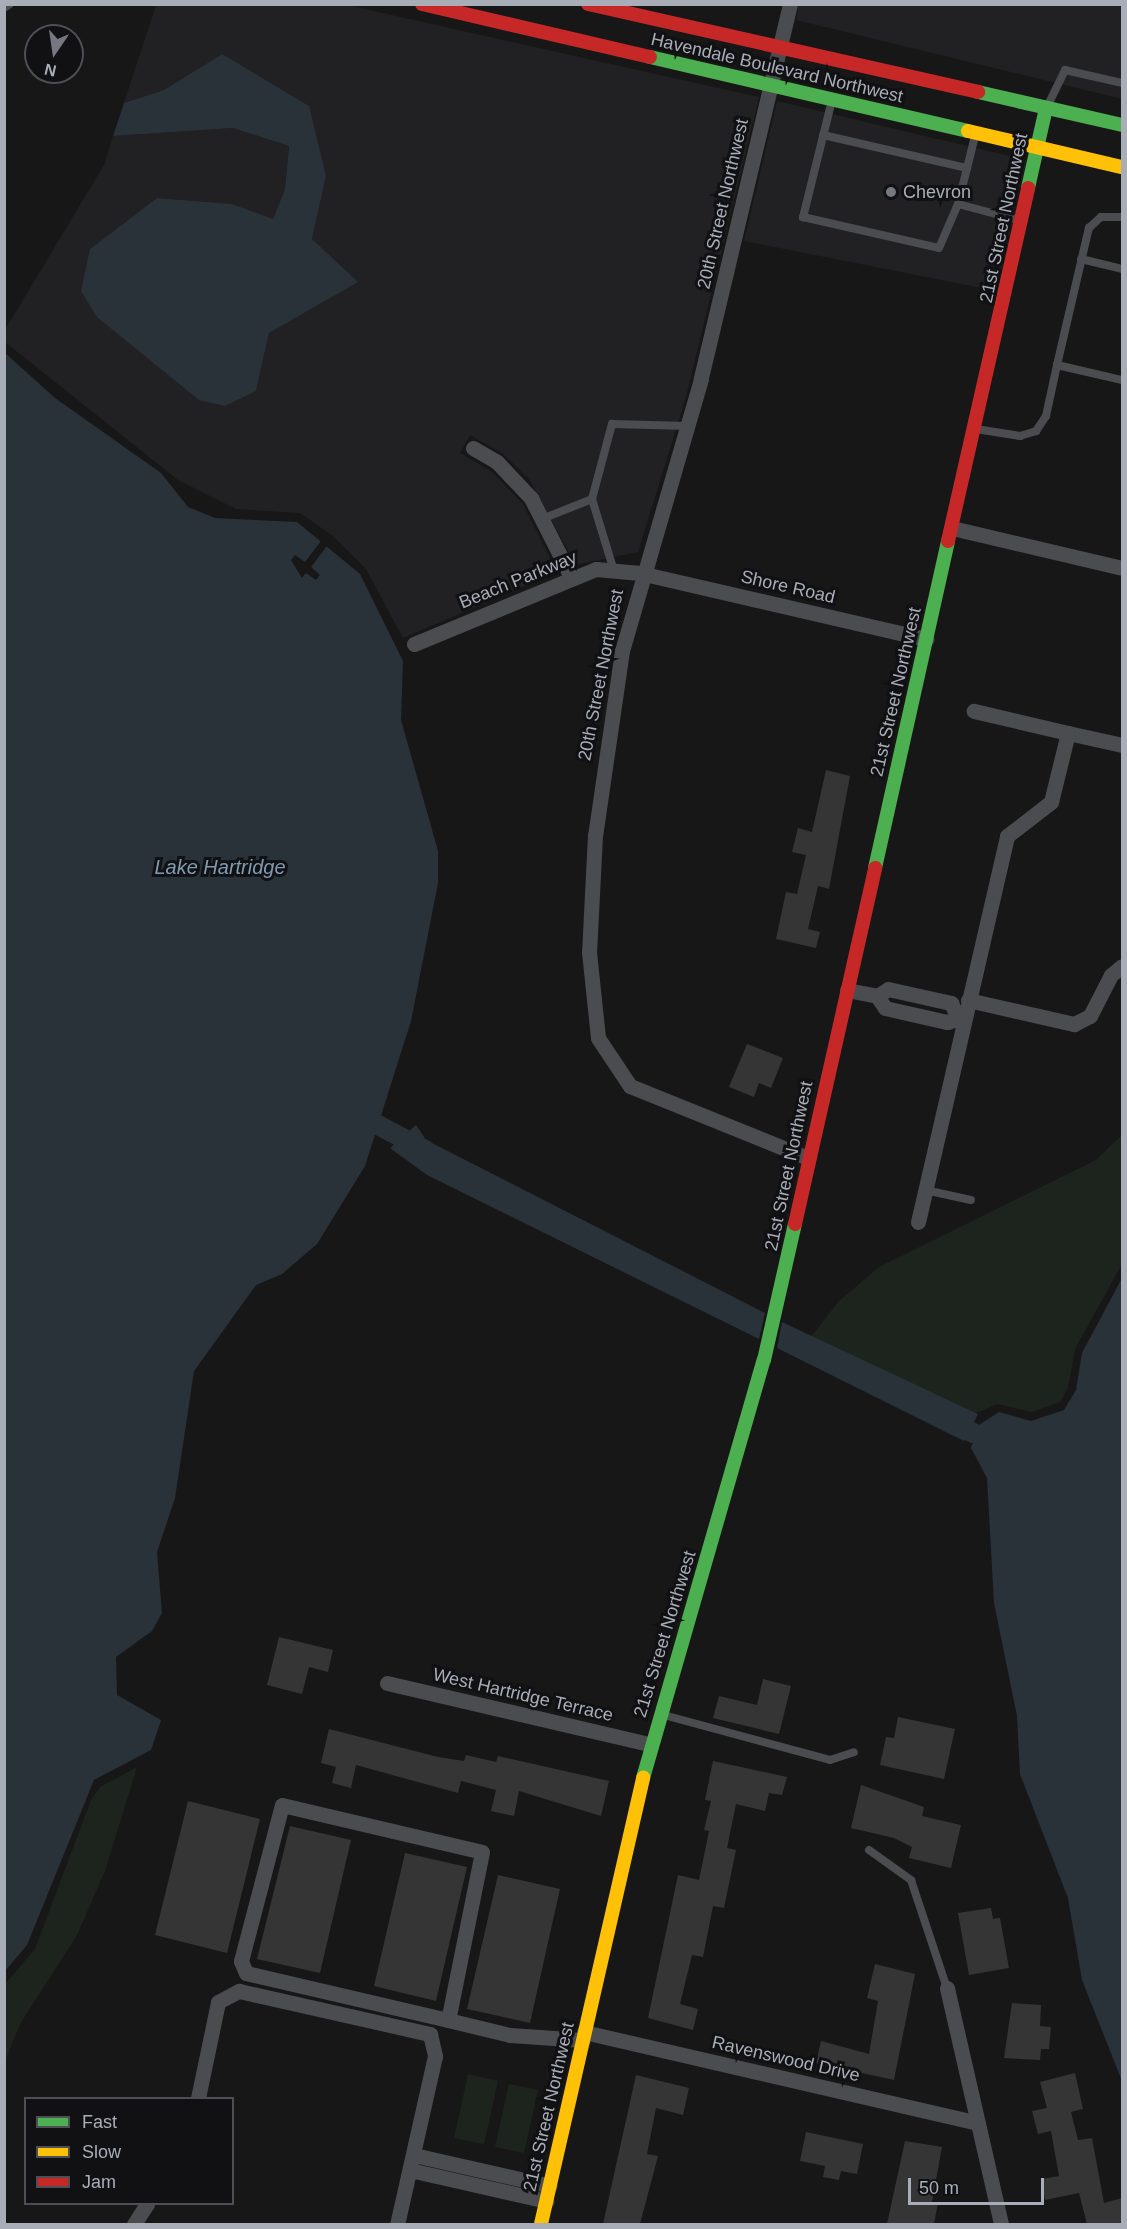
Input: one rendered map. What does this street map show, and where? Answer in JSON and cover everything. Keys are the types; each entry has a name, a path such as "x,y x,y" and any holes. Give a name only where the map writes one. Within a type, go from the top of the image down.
{"street":[{"name":"Havendale Boulevard Northwest","path":"422,4 1122,167"},
{"name":"Havendale Boulevard Northwest","path":"588,4 781,45 1122,125"},
{"name":"20th Street Northwest","path":"790,4 688,426 640,573 614,692 595,835 589,952 598,1038 630,1086 808,1158"},
{"name":"21st Street Northwest","path":"541,2224 650,1744 764,1360 1047,108"},
{"path":"473,448 521,486 542,519 571,577"},
{"path":"952,528 1122,568"},
{"name":"Beach Parkway","path":"414,644 571,577 614,571 640,573"},
{"name":"Shore Road","path":"640,573 927,639"},
{"path":"974,711 1122,745"},
{"path":"918,1222 961,1016 968,1000 1007,836 1051,802 1068,732"},
{"path":"968,1000 1074,1024 1090,1016 1111,975 1122,966"},
{"path":"847,990 877,996 888,989 951,1003 961,1016"},
{"path":"896,1011 900,992"},
{"path":"877,996 885,1008 896,1011 947,1022 961,1016"},
{"name":"West Hartridge Terrace","path":"387,1683 650,1744"},
{"name":"Ravenswood Drive","path":"448,2020 482,1852 282,1805 241,1960 246,1973 510,2035 584,2036 978,2123"},
{"path":"947,1988 1001,2224"},
{"path":"198,2097 218,2002 239,1991 430,2034 435,2056 397,2224"},
{"path":"412,2162 548,2194"},
{"path":"135,2224 146,2205"}],"lane":[{"path":"4,8 10,4"},
{"path":"1047,108 1065,70 1122,83"},
{"path":"832,99 803,217 939,248 958,204 975,132"},
{"path":"823,135 967,168"},
{"path":"958,204 1022,221"},
{"path":"975,429 1020,436 1036,431 1046,416 1089,228 1101,217 1122,217"},
{"path":"1081,259 1122,269"},
{"path":"1058,365 1122,380"},
{"path":"614,571 592,499 612,424 688,426"},
{"path":"542,519 592,499"},
{"path":"925,1190 971,1200"},
{"path":"659,1714 830,1760 854,1752"},
{"path":"868,1850 910,1880 947,1988"}],"shaded area":[{"path":"799,4 1122,5 1122,99 796,20"},
{"path":"156,5 347,5 759,97 686,397 638,552 576,565 529,479 502,453 470,435 460,453 491,471 523,504 557,572 403,638 366,569 333,536 300,513 236,509 178,480 5,342 5,330 104,165 113,136 233,128 289,146 285,189 273,219 232,204 157,198 90,249 167,371 199,400 256,391 269,333 357,282 312,239 326,176 222,54 164,90 124,103"},
{"path":"777,101 1026,160 997,291 744,241"},
{"path":"1122,1135 1122,1264 1075,1349 1068,1388 1060,1402 1032,1412 997,1404 976,1413 811,1337 839,1301 879,1267 1096,1160"},
{"path":"137,1767 105,1871 77,1935 20,2024 5,2061 5,1984 35,1949 91,1800 100,1787"},
{"path":"468,2074 498,2081 484,2144 454,2138"},
{"path":"509,2084 538,2090 524,2153 495,2147"}],"water":[{"path":"222,54 309,106 326,176 312,239 358,282 269,333 256,391 225,406 199,400 97,317 81,291 90,249 157,198 232,204 273,219 285,189 289,146 233,128 113,136 124,103 164,90"},
{"name":"Lake Hartridge","path":"5,353 55,398 161,473 188,507 215,518 297,522 360,574 403,661 401,720 438,851 438,883 411,1021 365,1166 317,1244 282,1274 256,1285 194,1371 175,1498 157,1552 162,1613 152,1631 116,1657 117,1695 161,1720 151,1750 94,1780 27,1945 5,1971"},
{"path":"416,1125 426,1140 765,1313 759,1339 427,1175 390,1148"},
{"path":"1122,1278 1122,2081 1082,1980 1068,1898 1020,1774 1017,1716 994,1603 987,1478 971,1448 979,1425 999,1412 1031,1421 1064,1410 1076,1390 1082,1353"},
{"path":"782,1322 978,1414 964,1441 777,1348"}],"pier":[{"path":"324,537 330,542 311,567 320,575 316,580 306,573 302,578 291,560 295,555 305,562"}],"building":[{"path":"826,770 850,776 829,889 818,886 808,929 820,932 816,948 776,939 786,892 797,894 806,855 792,852 798,828 812,832"},
{"path":"747,1044 783,1058 771,1088 759,1083 754,1097 729,1087"},
{"path":"279,1637 333,1650 328,1672 309,1667 302,1694 267,1685"},
{"path":"763,1679 791,1686 779,1734 713,1718 719,1696 757,1705"},
{"path":"898,1717 955,1729 944,1779 880,1765 886,1737 894,1738"},
{"path":"329,1729 438,1757 464,1761 466,1755 496,1762 498,1756 609,1781 601,1816 519,1791 514,1816 491,1811 496,1790 461,1781 458,1793 356,1765 351,1788 332,1783 336,1767 321,1763"},
{"path":"713,1761 787,1777 782,1795 769,1793 765,1811 736,1804 727,1848 736,1850 724,1908 713,1906 703,1957 692,1955 680,2004 698,2009 693,2030 648,2018 678,1875 699,1880 709,1831 704,1830 711,1801 705,1800"},
{"path":"861,1785 924,1807 922,1816 961,1825 951,1868 909,1858 912,1847 894,1838 851,1828"},
{"path":"188,1801 260,1819 227,1953 155,1935"},
{"path":"290,1826 351,1840 320,1973 257,1959"},
{"path":"405,1853 467,1867 436,2001 374,1986"},
{"path":"498,1875 560,1889 530,2023 467,2009"},
{"path":"991,1908 993,1919 1000,1918 1009,1968 969,1975 958,1913"},
{"path":"875,1964 915,1974 894,2080 816,2063 821,2041 869,2054 878,2001 867,1998"},
{"path":"1012,2003 1041,2005 1040,2026 1051,2027 1049,2049 1041,2049 1040,2060 1004,2058"},
{"path":"1075,2073 1083,2109 1071,2112 1078,2140 1092,2138 1104,2203 1122,2198 1122,2224 1087,2224 1079,2193 1045,2200 1041,2179 1059,2176 1051,2131 1038,2134 1032,2111 1047,2108 1040,2082"},
{"path":"636,2075 689,2088 683,2115 656,2108 647,2154 658,2156 640,2224 603,2224"},
{"path":"806,2132 863,2144 857,2174 841,2171 839,2180 823,2177 825,2166 800,2161"},
{"path":"905,2141 942,2147 932,2202 938,2203 934,2224 887,2224"}],"waterway":[{"path":"378,1125 425,1150"},
{"path":"944,1418 973,1433"}],"traffic: fast":[{"path":"650,57 968,131"},
{"path":"978,92 1122,125"},
{"path":"1028,188 1046,108"},
{"path":"875,868 948,541"},
{"path":"643,1778 764,1360 795,1224"}],"traffic: slow":[{"path":"968,131 1122,167"},
{"path":"541,2224 643,1778"}],"traffic: jam":[{"path":"422,4 650,57"},
{"path":"588,4 978,92"},
{"path":"948,541 1028,188"},
{"path":"795,1224 875,868"}],"place":[{"name":"Chevron","path":"891,192"}]}
